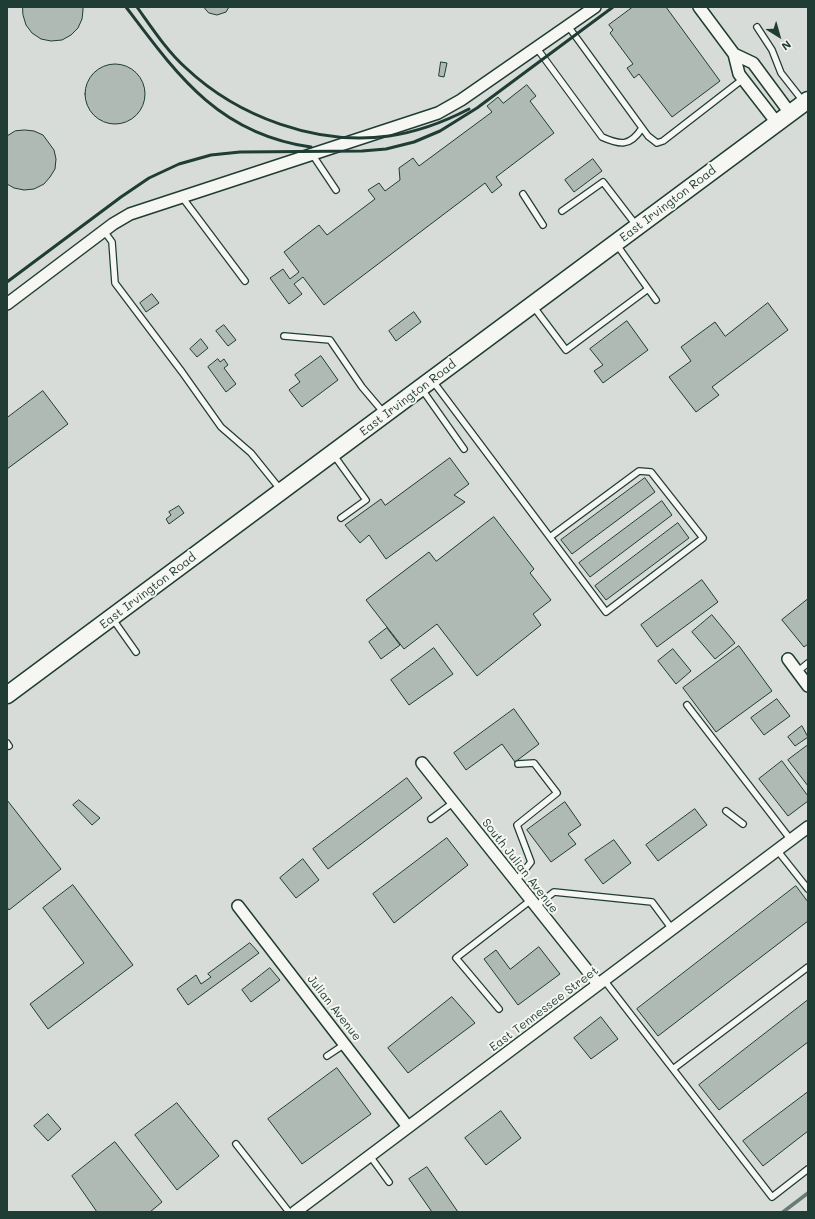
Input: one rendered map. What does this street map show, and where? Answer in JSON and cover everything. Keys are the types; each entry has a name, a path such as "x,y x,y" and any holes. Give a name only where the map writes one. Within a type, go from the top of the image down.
{"street":[{"path":"7,304 104,231 130,214 438,113 461,100 595,7"},
{"path":"699,7 734,54 739,74 777,123"},
{"path":"734,54 753,63 790,113"},
{"name":"East Irvington Road","path":"7,695 806,101"},
{"path":"788,659 808,686"},
{"name":"South Julian Avenue","path":"422,763 516,881 601,982"},
{"name":"East Tennessee Street","path":"295,1212 808,827"},
{"name":"Julian Avenue","path":"238,906 408,1127"}],"lane":[{"path":"568,26 652,140 660,142 743,79"},
{"path":"757,27 772,50 781,73 806,101"},
{"path":"536,47 602,137 616,143 625,144 638,135 642,128"},
{"path":"312,154 336,190"},
{"path":"562,211 602,182 637,227"},
{"path":"523,194 543,225"},
{"path":"182,197 245,281"},
{"path":"104,231 112,242 115,283 182,372 221,428 251,453 282,491"},
{"path":"616,243 656,300"},
{"path":"533,305 566,350 648,288"},
{"path":"284,336 330,340 362,387 385,414"},
{"path":"426,384 464,449"},
{"path":"426,384 550,537 606,612 703,538 652,472 639,471 550,537"},
{"path":"332,454 366,500 341,518"},
{"path":"111,618 136,652"},
{"path":"797,672 808,663"},
{"path":"687,705 791,840"},
{"path":"516,881 531,862 517,825 557,793 534,763 518,764"},
{"path":"431,819 454,802"},
{"path":"726,811 743,824"},
{"path":"777,850 808,889"},
{"path":"498,1009 456,958 534,903 554,892 652,902 672,929"},
{"path":"673,1070 808,966"},
{"path":"601,982 673,1070 772,1197 808,1169"},
{"path":"327,1056 345,1044"},
{"path":"236,1144 289,1212"},
{"path":"370,1156 389,1182"}],"shaded area":[{"path":"7,7 808,7 808,1212 7,1212"}],"building":[{"path":"23,7 83,7 82,19 78,28 71,35 62,40 51,41 41,39 32,33 26,25 23,15"},
{"path":"204,7 229,7 226,12 217,15 209,13"},
{"path":"633,7 666,7 720,81 672,117 639,74 634,78 627,68 633,64 610,33 613,30 609,25"},
{"path":"441,62 447,63 444,77 439,76"},
{"path":"109,64 121,64 132,69 140,77 145,88 143,106 132,119 121,124 109,124 98,119 90,111 85,100 85,88 90,77 98,69"},
{"path":"527,85 536,96 530,101 554,133 496,177 502,185 492,193 485,183 324,305 303,277 294,284 302,294 289,304 270,278 283,269 290,279 299,272 284,252 319,225 327,235 375,199 368,190 379,183 385,191 400,180 399,168 413,158 419,166 492,112 487,106 498,97 503,103"},
{"path":"15,131 34,131 43,135 54,150 56,159 55,169 44,184 34,189 24,190 14,188 7,184 7,136"},
{"path":"593,159 602,171 574,192 565,180"},
{"path":"152,294 159,303 146,312 140,303"},
{"path":"768,303 788,330 712,387 719,395 696,412 669,377 691,361 681,347 715,322 725,336"},
{"path":"414,312 421,322 396,341 389,331"},
{"path":"627,321 648,350 603,383 594,371 603,365 590,349"},
{"path":"224,325 236,340 228,346 216,331"},
{"path":"201,339 208,348 197,357 190,349"},
{"path":"321,356 338,380 302,407 289,390 300,382 295,375"},
{"path":"218,359 220,362 224,359 228,365 224,368 236,384 226,392 208,367"},
{"path":"43,391 68,424 7,469 7,418"},
{"path":"450,458 469,484 454,495 465,502 386,559 369,535 360,543 345,525 381,499 385,505"},
{"path":"645,478 655,492 572,554 561,540"},
{"path":"662,501 672,515 590,577 579,563"},
{"path":"179,506 184,513 169,524 166,519 171,515 169,512"},
{"path":"494,517 534,569 530,573 551,600 533,614 541,625 477,676 437,624 404,649 366,600 429,552 436,561"},
{"path":"678,523 689,538 606,600 595,586"},
{"path":"702,580 718,602 657,647 641,625"},
{"path":"808,599 808,644 804,647 782,620"},
{"path":"712,615 735,643 715,659 692,632"},
{"path":"387,628 400,645 381,659 369,642"},
{"path":"739,646 772,691 716,732 683,688"},
{"path":"434,648 453,674 409,705 391,680"},
{"path":"673,649 691,671 676,684 658,661"},
{"path":"777,699 790,716 764,735 751,718"},
{"path":"514,709 539,744 515,762 502,744 466,770 454,753"},
{"path":"802,726 808,737 795,746 788,737"},
{"path":"808,745 808,786 788,760"},
{"path":"782,761 808,796 808,801 788,816 759,779"},
{"path":"407,778 422,798 328,869 313,849"},
{"path":"7,800 61,869 9,910 7,907"},
{"path":"79,800 100,818 92,825 73,805"},
{"path":"565,802 581,825 568,834 576,844 551,862 527,830"},
{"path":"695,809 707,825 658,861 646,845"},
{"path":"447,838 468,865 394,923 373,894"},
{"path":"614,840 631,863 603,884 585,860"},
{"path":"303,859 319,880 296,898 280,878"},
{"path":"73,885 133,965 48,1029 30,1004 84,963 43,908"},
{"path":"796,886 808,902 808,921 658,1036 637,1009"},
{"path":"250,943 259,953 188,1005 177,989 196,975 201,984 211,977 208,974"},
{"path":"539,947 560,974 518,1005 484,959 496,950 510,969"},
{"path":"270,968 280,980 251,1002 242,990"},
{"path":"452,997 475,1023 408,1073 388,1048"},
{"path":"808,1000 808,1042 719,1110 699,1085"},
{"path":"601,1017 618,1039 591,1059 574,1038"},
{"path":"337,1068 371,1114 302,1164 268,1119"},
{"path":"808,1092 808,1131 763,1166 743,1141"},
{"path":"177,1103 219,1156 177,1190 135,1135"},
{"path":"501,1111 521,1138 486,1165 465,1138"},
{"path":"48,1114 61,1129 48,1141 34,1126"},
{"path":"115,1142 162,1202 150,1212 97,1212 72,1176"},
{"path":"427,1167 458,1212 432,1212 409,1179"}],"waterway":[{"path":"783,1212 808,1193"}],"railway":[{"path":"126,7 183,78 204,98 226,115 251,129 279,140 311,147"},
{"path":"137,7 172,54 186,68 230,101 254,114 280,124 307,132 334,136 362,138 389,136 430,126 469,109"},
{"path":"7,282 121,197 149,178 179,164 211,155 240,152 362,151 386,149 414,142 440,131 477,108 613,7"}]}
